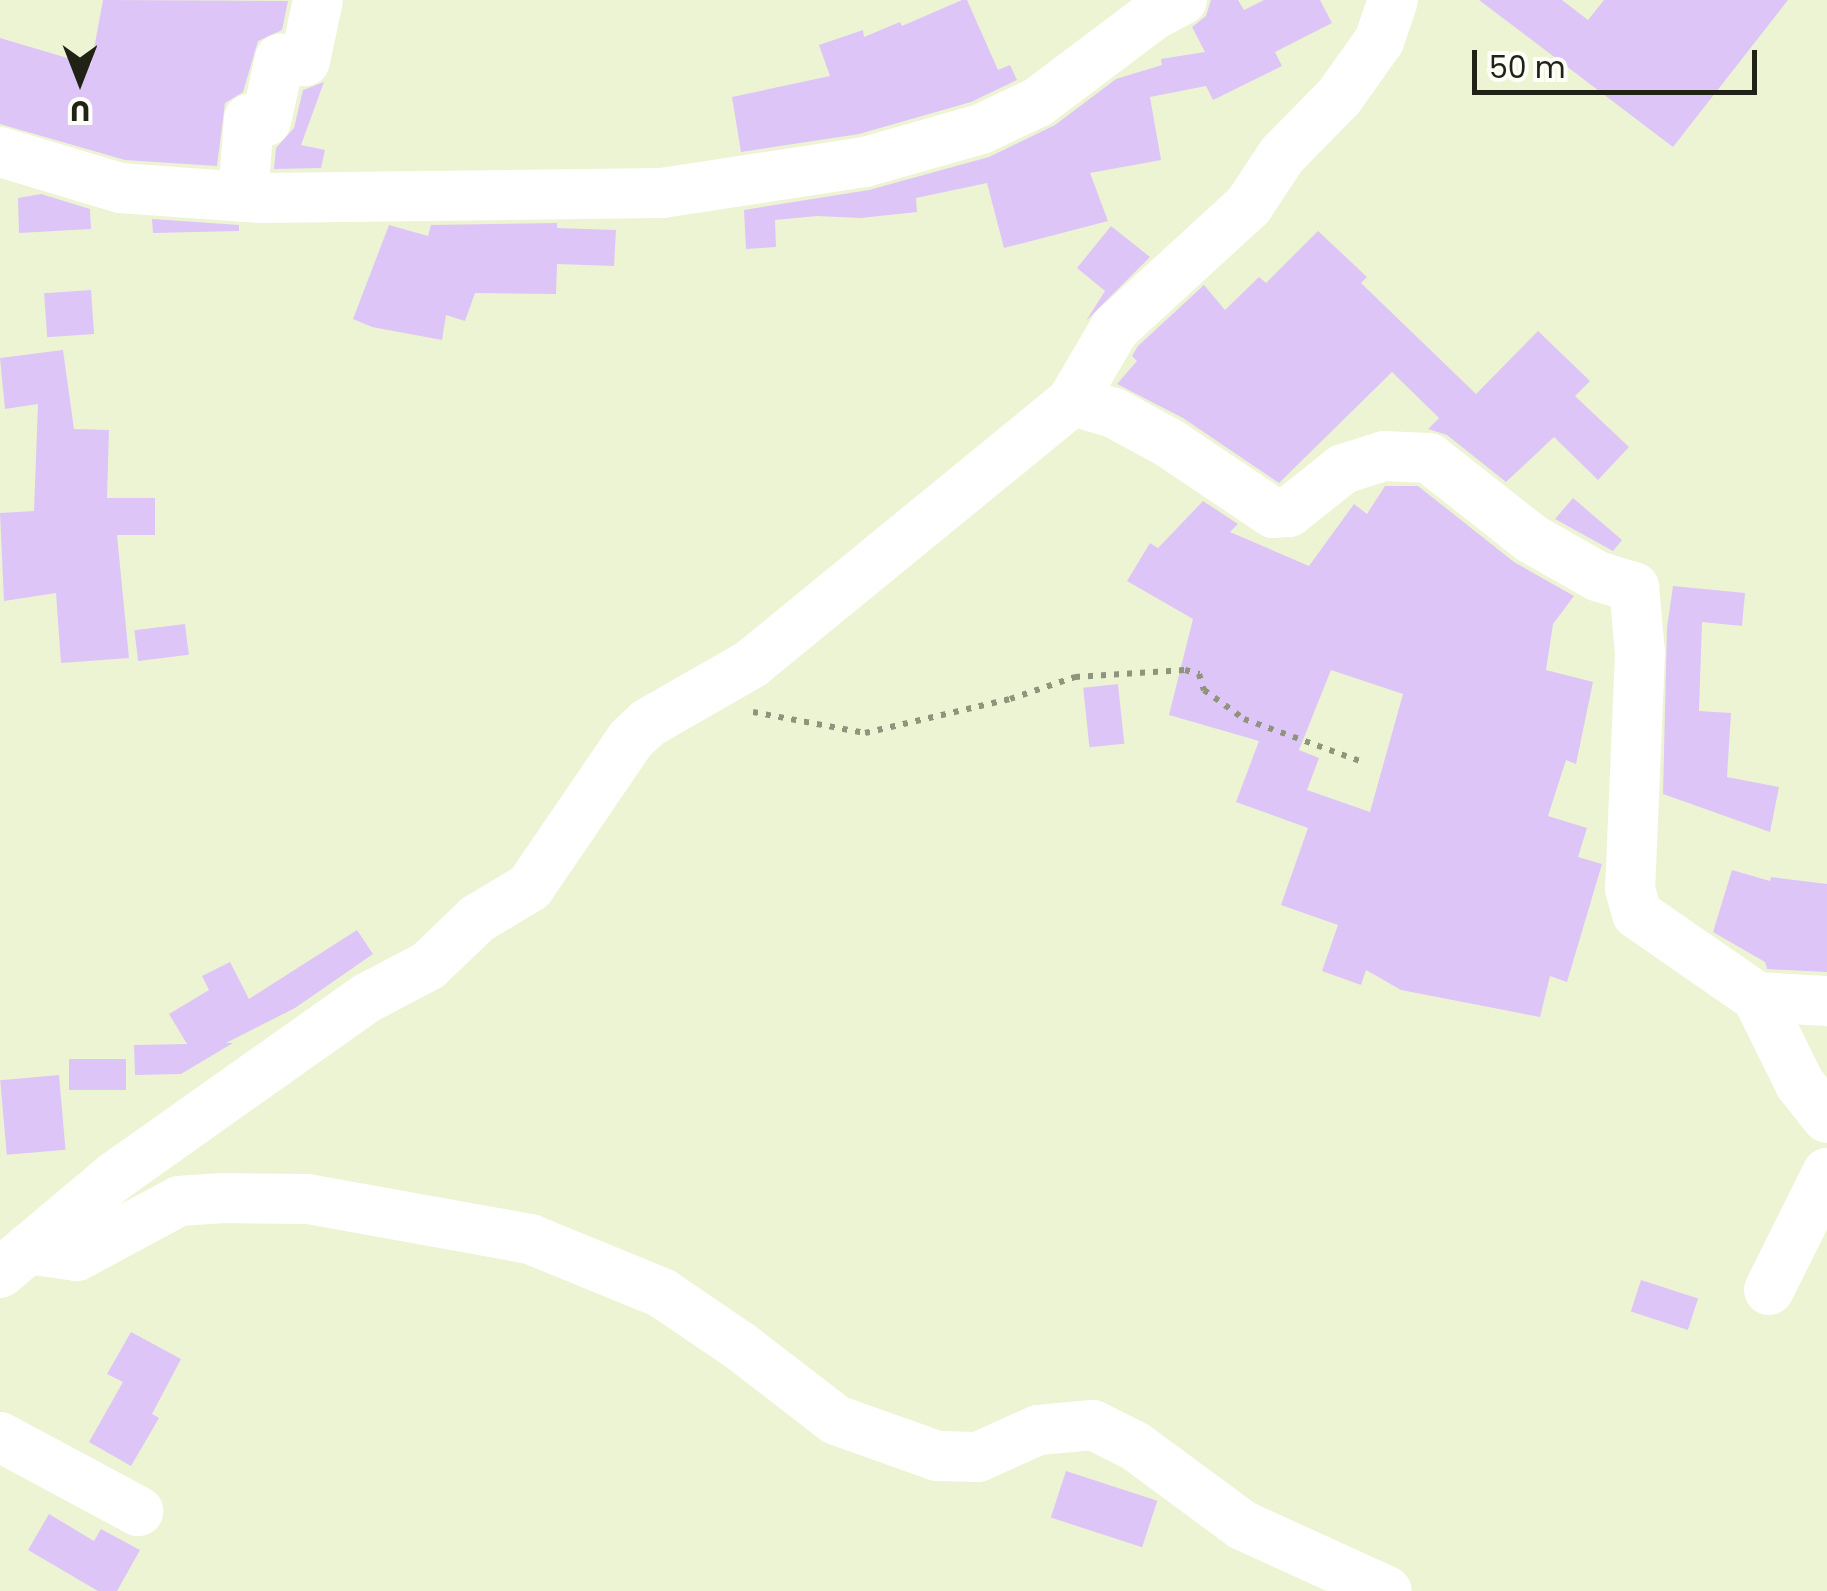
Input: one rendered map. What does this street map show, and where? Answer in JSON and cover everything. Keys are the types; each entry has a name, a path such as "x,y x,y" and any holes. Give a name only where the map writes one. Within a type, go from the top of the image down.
{"street":[{"path":"243,197 249,119 266,121 280,60 305,61 318,0"},
{"path":"0,152 120,188 243,197 330,200 662,193 865,162 966,134 1038,102 1152,16 1182,0"},
{"path":"14,1261 177,1131 367,998 428,966 477,919 530,887 631,739 694,694 750,664 1072,401 1115,328 1249,205 1282,156 1339,97 1379,40 1392,0"},
{"path":"1072,401 1114,413 1170,442 1273,513 1288,512 1344,469 1384,456 1429,458 1532,538 1597,576 1634,587 1640,653 1630,889 1638,914 1757,998 1800,1084 1827,1118"},
{"path":"1757,998 1827,1001"},
{"path":"1768,1290 1827,1173"},
{"path":"14,1261 77,1256 179,1201 223,1198 308,1200 530,1239 662,1294 740,1346 836,1420 937,1456 978,1457 1038,1430 1093,1426 1135,1446 1242,1525 1386,1591"},
{"path":"0,1437 138,1511"}],"path":[{"path":"694,694 834,730 865,733 1010,699 1076,677 1184,670 1199,674 1204,690 1244,719 1363,762"}],"building":[{"path":"103,0 288,1 282,30 258,41 243,92 225,103 217,166 125,160 0,124 0,38 91,65"},
{"path":"967,0 998,70 1010,65 1017,80 971,102 859,134 741,152 732,97 830,76 819,45 863,30 864,37 900,22 902,26"},
{"path":"1211,0 1238,0 1244,10 1264,0 1320,0 1332,23 1275,52 1282,66 1213,100 1206,86 1150,97 1161,160 1090,173 1108,221 1004,248 987,183 916,198 917,212 775,220 776,247 746,249 744,210 869,190 989,157 1055,125 1116,79 1162,65 1161,59 1205,52 1192,27 1206,16"},
{"path":"1479,0 1562,0 1588,20 1604,0 1788,0 1673,147"},
{"path":"324,82 301,145 325,150 321,168 274,169 276,148 294,128 303,90"},
{"path":"41,194 90,209 91,229 19,233 18,198"},
{"path":"152,219 239,225 239,231 153,233"},
{"path":"557,223 557,228 616,230 614,266 557,264 556,294 475,293 465,321 446,315 442,340 372,327 353,319 389,225 428,236 431,225"},
{"path":"1111,226 1150,257 1086,321 1105,291 1077,268"},
{"path":"1318,231 1367,277 1361,283 1476,394 1538,331 1590,381 1575,396 1629,447 1598,480 1554,437 1506,482 1447,435 1428,429 1439,418 1392,372 1279,483 1183,418 1117,384 1137,361 1132,356 1138,346 1204,285 1225,310 1259,277 1266,283"},
{"path":"91,290 94,334 47,337 44,293"},
{"path":"63,350 74,429 109,430 107,498 155,498 155,535 117,535 129,658 61,663 56,593 4,601 0,513 34,511 38,404 5,409 0,358"},
{"path":"1385,486 1418,486 1514,562 1574,596 1553,624 1546,670 1593,682 1576,764 1566,760 1548,816 1587,828 1578,857 1602,864 1567,982 1550,976 1540,1017 1401,990 1366,970 1361,985 1322,971 1338,925 1281,905 1308,828 1236,802 1259,741 1169,715 1193,619 1127,581 1150,543 1158,548 1203,501 1238,524 1230,532 1309,566 1354,504 1367,514","holes":["1331,670 1403,694 1370,812 1307,790 1319,758 1299,750"]},
{"path":"1573,498 1622,540 1613,551 1555,519"},
{"path":"1673,586 1745,593 1742,626 1702,622 1699,711 1731,713 1727,777 1779,787 1770,832 1663,794 1667,628"},
{"path":"185,624 189,655 138,661 134,630"},
{"path":"1118,684 1124,744 1089,747 1083,688"},
{"path":"1732,870 1770,881 1771,877 1827,884 1827,972 1767,969 1765,962 1713,932"},
{"path":"357,930 373,954 295,1008 226,1043 233,1043 181,1074 135,1075 134,1045 187,1044 169,1014 209,990 202,976 230,962 249,999"},
{"path":"69,1059 126,1059 126,1090 69,1090"},
{"path":"59,1075 66,1150 7,1155 0,1080"},
{"path":"1641,1280 1698,1299 1688,1330 1631,1311"},
{"path":"131,1332 181,1359 152,1414 159,1418 131,1466 89,1442 123,1382 107,1374"},
{"path":"1066,1471 1157,1501 1142,1547 1051,1518"},
{"path":"49,1514 94,1541 101,1529 140,1550 117,1591 98,1591 28,1550"}]}
